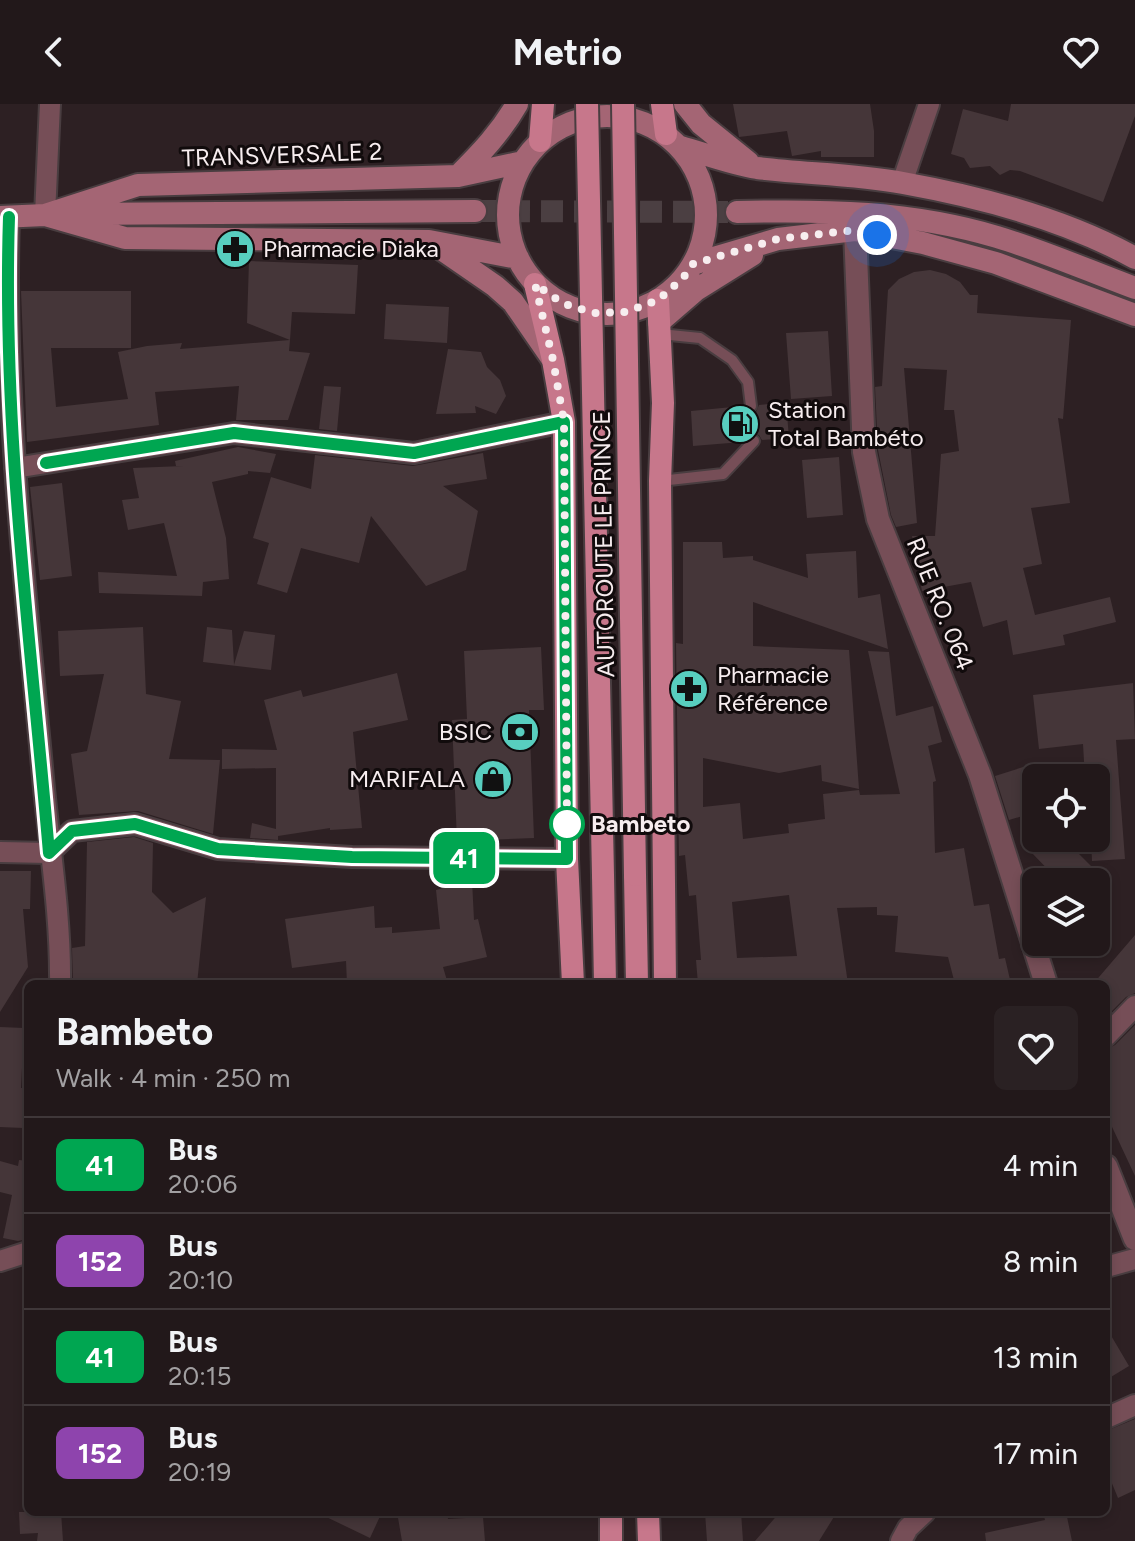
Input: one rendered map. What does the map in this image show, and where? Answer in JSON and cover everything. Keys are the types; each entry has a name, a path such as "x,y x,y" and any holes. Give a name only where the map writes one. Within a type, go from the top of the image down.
{"main road":[{"path":"458,176 487,147 517,104"},
{"path":"540,141 543,104"},
{"name":"AUTOROUTE LE PRINCE","path":"587,104 605,980"},
{"name":"AUTOROUTE LE PRINCE","path":"623,104 637,980"},
{"path":"662,104 673,140 698,173 706,203 704,234 693,264 659,318 663,403 660,481 665,980"},
{"path":"685,104 701,124 755,167"},
{"path":"573,980 567,859 564,422 535,284 518,258 508,226 510,193 523,162 540,141 569,123 602,115 636,119 673,140 755,167 902,183 1014,210 1106,242 1135,258"},
{"name":"TRANSVERSALE 2","path":"4,217 45,215 138,185 458,176 523,162"},
{"path":"737,212 828,210 952,226 999,238 1135,288"},
{"path":"45,215 475,211"},
{"name":"TRANSVERSALE 2","path":"45,215 125,238 429,241 518,258"},
{"path":"693,264 778,239 855,230 923,243 996,263 1135,315"},
{"path":"535,284 562,303 593,313 626,312 659,318 696,290 778,239"},
{"path":"429,241 513,302 553,360"},
{"path":"611,1516 611,1541"},
{"path":"648,1516 649,1541"}],"street":[{"path":"45,215 50,104"},
{"path":"902,183 929,104"},
{"path":"4,217 15,468 49,853 60,936 60,980"},
{"name":"RUE RO. 064","path":"855,230 864,452 878,519 980,775 1045,980"},
{"path":"15,468 234,433 414,453 564,422"},
{"path":"0,852 49,853 72,831 135,824 218,849 352,857 567,859"},
{"path":"1110,1032 1135,1006"},
{"path":"1110,1176 1135,1239"},
{"path":"0,1261 24,1253"},
{"path":"1110,1266 1135,1259"},
{"path":"1110,1416 1135,1405"},
{"path":"901,1541 908,1528 921,1516"}],"lane":[{"path":"659,318 700,338 732,360 748,382 751,406"},
{"path":"660,481 723,474 754,441"}],"building":[{"path":"733,104 870,104 874,157 821,157 821,151 792,156 787,131 739,137"},
{"path":"1011,104 1135,104 1135,116 1103,202 1020,171 1010,170 1000,175 990,166 970,168 964,158 951,154 963,109 1008,121"},
{"path":"249,261 358,265 355,314 292,312 290,340 247,323"},
{"path":"930,270 946,274 960,282 970,295 978,295 977,313 1071,320 1063,419 1058,418 1070,503 1031,508 1042,564 1023,568 1035,615 1110,597 1116,622 1063,635 1065,645 1013,655 1007,620 983,627 971,582 922,591 912,536 935,536 941,454 959,451 954,410 944,410 947,370 904,368 917,523 896,527 891,515 878,450 875,387 882,386 888,290 899,279 914,272"},
{"path":"21,291 131,291 131,348 51,348 56,407 128,399 118,352 182,343 180,349 290,340 289,351 310,353 288,420 236,420 239,386 155,392 159,425 27,442"},
{"path":"386,304 449,307 447,343 384,339"},
{"path":"828,331 832,396 791,399 786,333"},
{"path":"448,349 481,352 487,367 500,380 506,396 496,414 475,406 476,413 436,414"},
{"path":"324,386 341,387 337,431 319,429"},
{"name":"Station Total Bambéto","path":"786,402 789,438 762,440 752,433 742,442 693,446 691,411 743,406 751,414 756,412 759,405"},
{"path":"238,447 276,454 270,473 248,471 248,474 212,482 226,538 229,579 203,582 202,596 99,593 98,572 177,576 164,523 128,530 122,500 139,498 133,468 183,466 176,466 175,461"},
{"path":"483,453 487,479 443,486 478,511 466,570 426,586 371,516 359,563 301,548 287,593 257,584 269,543 253,538 271,477 311,489 315,455 413,466"},
{"path":"839,457 843,515 807,518 802,460"},
{"path":"62,483 72,576 40,580 30,487"},
{"path":"683,542 722,542 723,558 753,556 753,560 808,578 806,554 856,551 858,598 880,594 888,649 753,602 753,646 849,650 859,789 822,781 821,765 779,773 703,758 703,807 740,803 743,839 789,833 788,824 825,819 823,794 859,790 860,795 900,794 868,651 889,652 896,716 933,706 942,742 928,746 936,781 933,782 935,853 964,848 974,906 989,904 999,959 1005,958 1010,980 954,980 948,957 895,952 898,916 877,915 877,907 837,908 847,980 698,980 696,960 701,960 696,895 689,896 685,855 679,856 676,643 683,644","holes":["789,895 797,956 737,958 732,902"]},
{"path":"143,627 146,694 181,701 169,759 220,760 213,834 138,811 79,815 71,754 87,751 104,674 60,676 58,631"},
{"path":"207,627 232,630 234,665 244,631 275,635 271,670 203,662"},
{"name":"MARIFALA","path":"541,647 544,710 529,710 534,838 457,841 452,720 467,719 464,651"},
{"path":"397,673 408,720 353,732 362,828 330,828 278,836 278,840 250,838 252,823 276,829 276,768 222,769 222,749 277,750 264,700 301,690 303,697"},
{"path":"1133,683 1135,739 1116,740 1125,859 1092,861 1092,852 1110,852 1110,764 1084,764 1083,744 1039,749 1033,695"},
{"path":"1022,767 1022,816 1009,820 995,776"},
{"path":"134,837 153,843 152,892 173,913 206,897 197,980 73,980 72,948 85,946 87,842"},
{"path":"1031,852 1077,852 1093,868 1046,868"},
{"path":"0,871 31,871 30,909 23,909 28,967 0,1012"},
{"path":"472,880 474,920 478,919 487,957 443,967 447,980 347,980 346,961 292,968 285,919 374,906 375,928 392,927 392,933 440,929 436,890"},
{"path":"1135,935 1135,993 1126,997 1110,1013 1110,980 1096,980"},
{"path":"1135,1025 1135,1176 1110,1123 1110,1047"},
{"path":"0,1027 24,1028 23,1128 0,1127"},
{"path":"19,1160 24,1161 24,1240 18,1241 3,1238 12,1195 0,1192 0,1161 18,1166"},
{"path":"1110,1334 1129,1366 1110,1378"},
{"path":"1135,1419 1135,1490 1118,1498 1110,1479 1110,1429"},
{"path":"19,1512 24,1512 24,1516 61,1516 63,1541 37,1541 38,1533 20,1534"},
{"path":"324,1516 380,1516 370,1538"},
{"path":"398,1516 448,1516 448,1519 483,1517 485,1541 402,1541"},
{"path":"705,1516 741,1516 743,1541 707,1541"},
{"path":"777,1516 835,1516 819,1541 755,1541"},
{"path":"1044,1516 1067,1516 1072,1541 986,1541 985,1533 1045,1520"}],"tunnel":[{"path":"475,211 737,212"}],"bus line":[{"name":"41","path":"9,217 15,468 49,853 72,831 135,824 218,849 352,857 567,859 564,422 414,453 234,433 46,463"}],"place":[{"name":"Pharmacie Diaka","path":"235,249"},
{"name":"Station Total Bambéto","path":"740,424"},
{"name":"Pharmacie Référence","path":"689,689"},
{"name":"BSIC","path":"520,732"},
{"name":"MARIFALA","path":"493,779"},
{"name":"Bambeto","path":"567,824"}],"route":[{"path":"567,824 567,828 564,422 535,284 562,303 593,313 626,312 658,300 683,278 693,264 778,239 855,230 877,235"}]}
